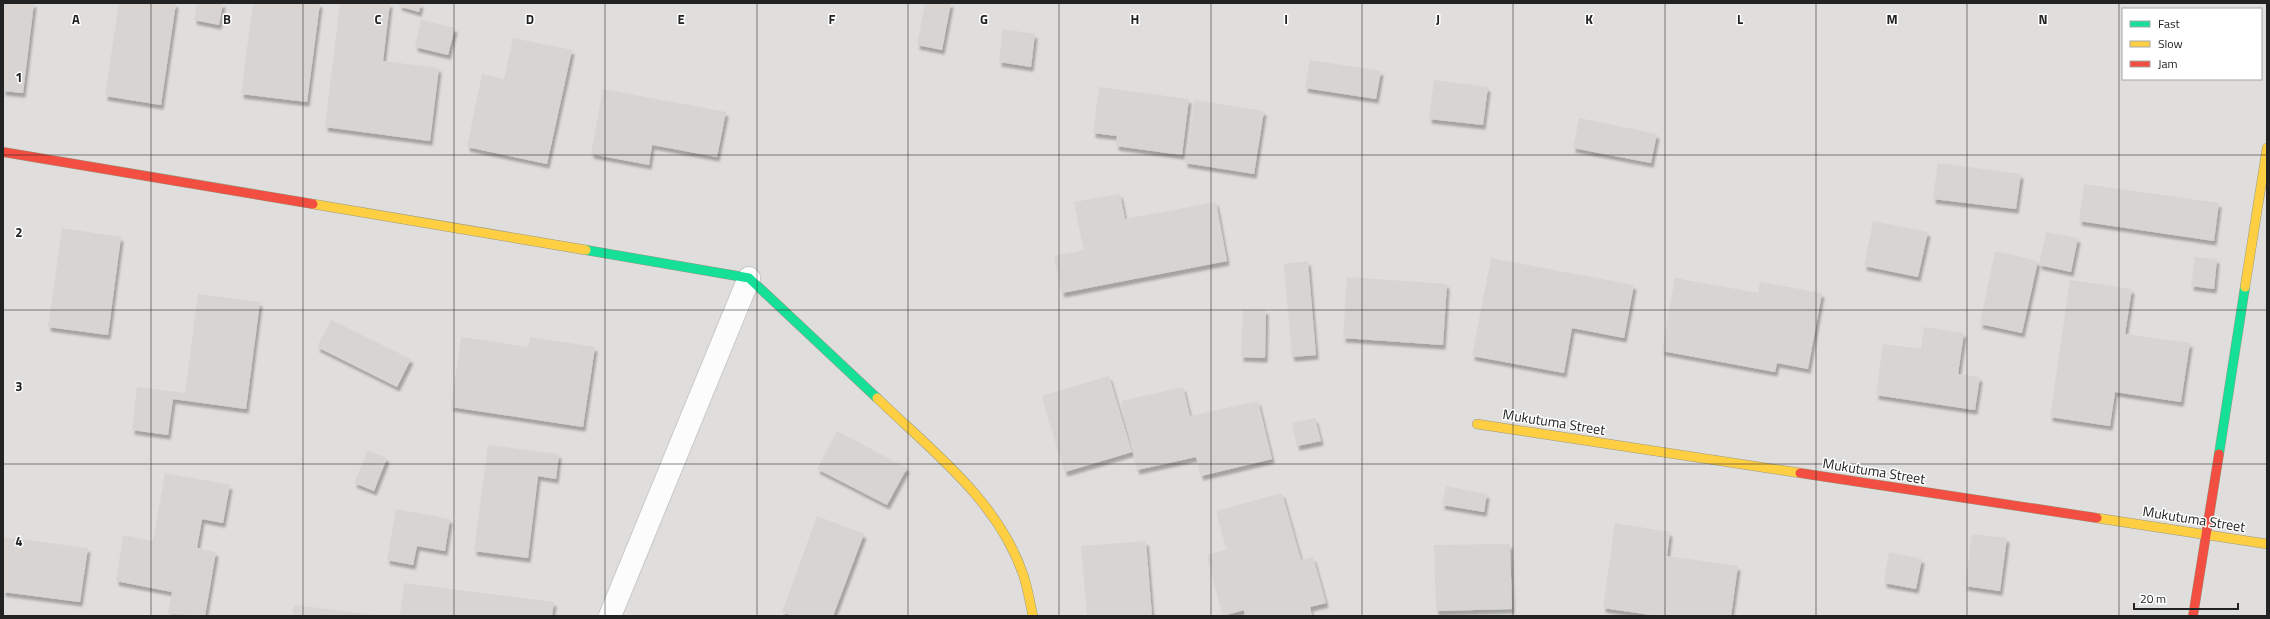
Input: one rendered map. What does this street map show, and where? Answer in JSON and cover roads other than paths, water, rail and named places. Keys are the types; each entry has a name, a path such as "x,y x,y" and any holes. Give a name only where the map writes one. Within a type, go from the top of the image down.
{"street":[{"path":"2193,616 2267,148"},
{"path":"3,152 749,278 973,489 1005,536 1024,577 1033,616"},
{"path":"610,616 749,278"},
{"name":"Mukutuma Street","path":"1477,424 2267,544"}]}
